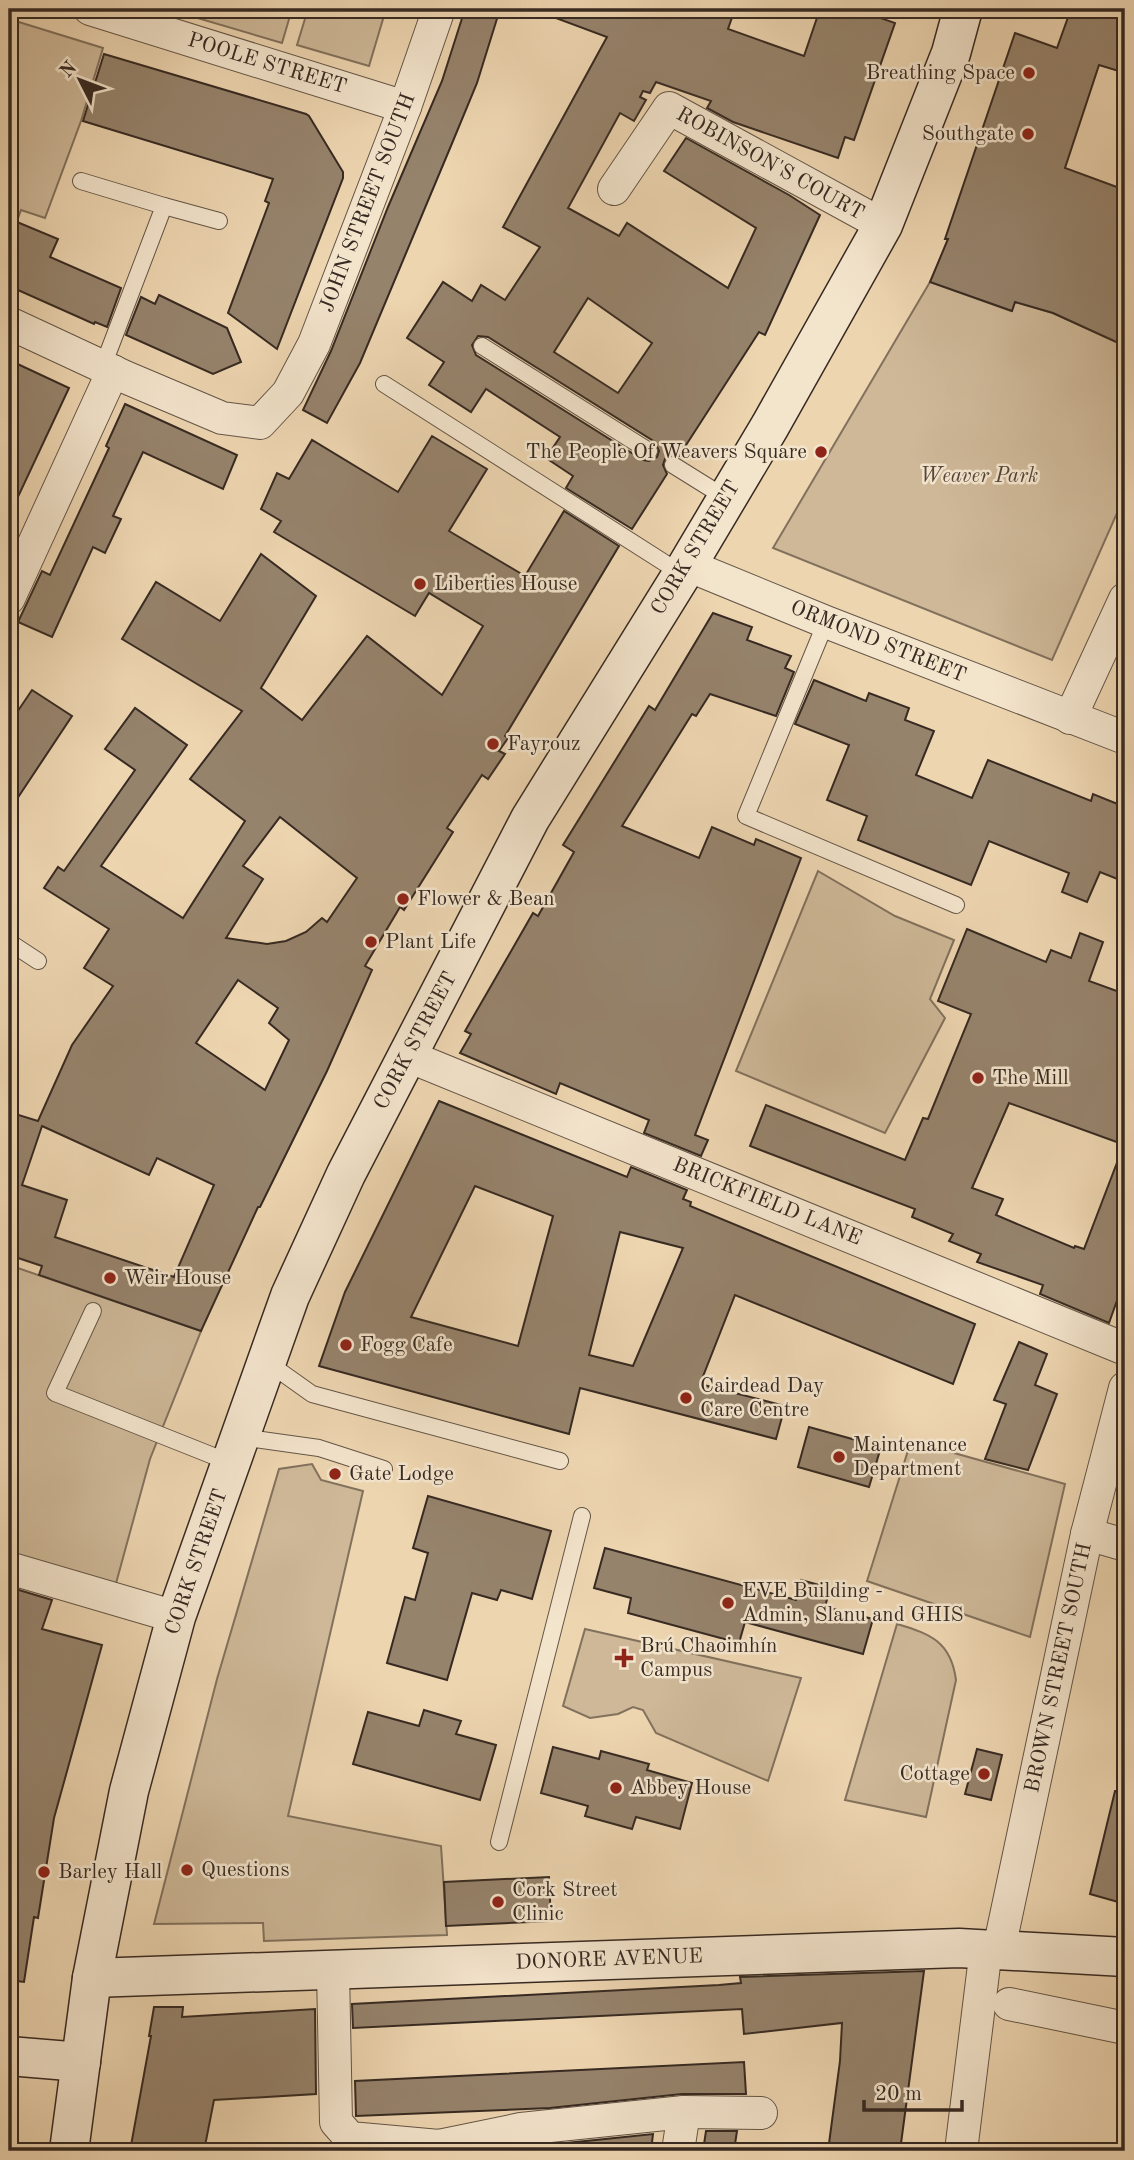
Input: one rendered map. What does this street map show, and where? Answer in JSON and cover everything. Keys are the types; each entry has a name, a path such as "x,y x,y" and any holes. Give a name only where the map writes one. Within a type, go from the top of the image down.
{"main road":[{"name":"CORK STREET","path":"69,2151 92,1978 129,1791 176,1617 290,1296 346,1174 530,819 685,569 883,225 951,53 962,9"},
{"name":"DONORE AVENUE","path":"92,1978 906,1950 993,1949 1125,1957"},
{"path":"9,2056 81,2062"}],"street":[{"name":"POOLE STREET","path":"90,9 405,107"},
{"name":"JOHN STREET SOUTH","path":"108,368 222,418 260,423 288,393 314,344 405,107 439,9"},
{"name":"ROBINSON'S COURT","path":"614,189 669,108 883,225"},
{"path":"9,323 108,368 9,598"},
{"name":"ORMOND STREET","path":"685,569 1125,738"},
{"path":"1070,718 1125,598"},
{"name":"BRICKFIELD LANE","path":"408,1056 1125,1349"},
{"name":"BROWN STREET SOUTH","path":"961,2151 993,1949 1087,1534 1125,1388"},
{"path":"1087,1534 1125,1545"},
{"path":"9,1568 176,1617"},
{"path":"333,1969 336,2122 350,2138 439,2146 520,2140 684,2112 761,2113"},
{"path":"1009,2004 1125,2028"},
{"path":"678,2151 684,2112"}],"lane":[{"path":"81,181 219,221"},
{"path":"108,368 164,206"},
{"path":"482,346 649,451"},
{"path":"384,384 685,569"},
{"path":"673,465 726,498"},
{"path":"826,622 746,816 956,905"},
{"path":"9,942 38,961"},
{"path":"93,1311 55,1392 235,1450 319,1448 384,1469"},
{"path":"267,1362 312,1394 560,1461"},
{"path":"499,1842 582,1516"}],"green space":[{"path":"167,9 292,9 282,43"},
{"path":"308,9 386,9 369,66 297,45"},
{"path":"9,19 103,48 81,121 45,218 21,210 12,235 9,233"},
{"name":"Weaver Park","path":"930,282 1011,311 1015,302 1053,313 1125,346 1125,495 1052,660 773,548"},
{"path":"818,871 895,916 954,940 930,999 945,1018 885,1133 736,1071"},
{"path":"9,1265 201,1331 150,1459 115,1587 9,1554"},
{"path":"911,1441 1065,1484 1030,1637 867,1581"},
{"path":"312,1464 321,1480 363,1491 288,1816 441,1846 447,1935 264,1941 263,1923 154,1924 217,1679 279,1469"},
{"path":"897,1624 929,1636 944,1648 956,1680 926,1817 845,1800"},
{"path":"585,1629 801,1678 768,1781 656,1733 643,1710 633,1707 618,1714 590,1718 563,1706"}],"building":[{"path":"465,9 500,9 477,83 453,141 360,363 327,423 303,410 331,351 442,81"},
{"path":"735,9 728,29 804,56 820,9 855,9 895,23 854,140 845,137 838,158 733,122 707,108 711,101 656,82 650,93 643,91 640,97 646,100 634,121 620,113 568,208 619,236 627,223 728,288 756,228 664,171 686,138 820,215 765,335 759,332 679,456 673,455 665,459 663,465 667,474 632,529 566,488 573,476 546,458 560,437 486,389 471,412 429,385 444,362 407,338 443,282 472,301 481,285 505,300 540,247 503,227 607,37 537,11","holes":["588,298 652,343 618,393 554,352","478,336 488,337 655,442 659,451 657,457 649,461 643,460 476,355 472,345"]},
{"path":"1071,9 1125,9 1125,73 1099,65 1065,168 1125,190 1125,346 1053,313 1015,302 1012,311 930,282 948,239 945,239 1015,33 1057,48"},
{"path":"104,54 306,114 343,172 277,349 228,313 269,203 265,201 273,179 83,121"},
{"path":"17,222 58,239 50,257 121,288 107,327 95,322 94,324 9,286 9,241"},
{"path":"159,295 227,328 241,362 213,374 126,335 141,297 155,304"},
{"path":"9,360 69,388 9,516"},
{"path":"125,404 237,455 223,489 143,452 113,516 121,519 105,553 93,547 52,637 18,622 42,571 50,575 109,448 106,446"},
{"path":"432,436 487,469 449,531 525,576 564,511 619,546 505,736 508,738 499,751 505,754 488,779 482,775 447,828 453,832 404,910 400,907 365,966 372,970 327,1071 258,1207 201,1331 39,1275 42,1266 9,1255 9,1112 38,1121 72,1045 113,986 84,968 109,929 44,888 58,867 64,871 135,770 105,749 135,708 187,745 101,866 183,918 245,821 190,779 242,711 122,639 156,582 220,621 261,554 316,596 261,688 302,720 367,636 442,695 483,626 429,593 415,616 274,532 281,521 261,509 277,473 289,479 312,440 398,492","holes":["280,817 357,878 327,922 322,918 306,932 286,941 267,944 226,938 263,879 243,866","238,980 278,1008 269,1023 289,1040 265,1090 196,1043","42,1126 149,1175 157,1158 214,1185 174,1277 55,1237 67,1200 22,1185"]},
{"path":"713,613 752,627 747,640 791,656 785,668 794,672 776,716 710,694 696,716 692,714 622,826 699,858 712,827 754,845 756,839 801,858 695,1135 708,1140 701,1156 644,1133 649,1120 560,1083 556,1094 460,1053 471,1034 465,1031 533,913 538,916 574,852 563,845 649,706 655,710"},
{"path":"814,680 866,701 869,693 909,708 905,720 934,731 916,775 972,798 988,760 1091,801 1093,794 1125,807 1125,882 1100,872 1087,902 1062,892 1069,873 989,841 971,885 858,840 867,816 827,800 849,745 795,724"},
{"path":"32,690 72,716 9,811 9,724"},
{"path":"967,929 1046,962 1051,950 1071,958 1080,933 1103,942 1089,981 1125,994 1125,1145 1009,1103 972,1188 1003,1199 996,1215 1074,1248 1084,1249 1125,1147 1125,1278 1109,1323 1040,1294 1043,1285 977,1262 981,1254 949,1241 953,1234 912,1217 915,1209 750,1146 766,1105 905,1160 923,1118 928,1119 971,1014 938,1001"},
{"path":"439,1101 627,1177 631,1167 687,1190 683,1199 691,1202 690,1206 975,1324 953,1384 735,1295 700,1384 785,1406 776,1439 580,1388 569,1434 319,1366 345,1292","holes":["475,1186 553,1216 518,1346 411,1317","620,1232 683,1248 633,1366 589,1355"]},
{"path":"1019,1342 1047,1354 1035,1385 1057,1394 1028,1470 985,1459 1006,1404 994,1400"},
{"name":"Maintenance Department","path":"809,1427 881,1447 869,1487 798,1467"},
{"path":"428,1496 551,1531 532,1599 501,1590 497,1600 472,1593 447,1680 387,1663 405,1597 415,1600 428,1553 413,1548"},
{"name":"EVE Building - Admin, Slanu and GHIS","path":"605,1548 796,1600 801,1580 830,1588 825,1607 873,1619 863,1654 745,1622 739,1643 628,1613 631,1598 594,1588"},
{"path":"9,1587 52,1600 42,1629 102,1645 54,1818 38,1918 34,1917 24,1982 9,1980"},
{"path":"424,1710 461,1721 456,1734 496,1745 480,1800 353,1764 368,1712 419,1726"},
{"name":"Abbey House","path":"553,1747 599,1759 601,1751 649,1764 647,1770 692,1783 680,1829 636,1817 632,1829 585,1816 588,1806 541,1793"},
{"name":"Cottage","path":"977,1749 1002,1755 991,1800 965,1794"},
{"path":"1115,1791 1125,1792 1125,1904 1090,1894"},
{"name":"Cork Street Clinic","path":"549,1877 551,1921 446,1926 444,1882"},
{"path":"924,1971 900,2151 828,2151 840,2061 842,2023 744,2034 742,2009 353,2028 352,2004 719,1985 741,1983 740,1977"},
{"path":"154,2007 183,2007 182,2017 315,2009 316,2094 214,2100 204,2151 130,2151"},
{"path":"744,2062 746,2094 682,2094 550,2108 356,2116 355,2081"},
{"path":"706,2131 737,2131 734,2151 703,2151"},
{"path":"653,2134 651,2151 546,2151 547,2145"}],"place":[{"name":"Breathing Space","path":"1029,73"},
{"name":"Southgate","path":"1028,134"},
{"name":"The People Of Weavers Square","path":"821,452"},
{"name":"Liberties House","path":"420,584"},
{"name":"Fayrouz","path":"493,744"},
{"name":"Flower & Bean","path":"403,899"},
{"name":"Plant Life","path":"371,942"},
{"name":"The Mill","path":"978,1078"},
{"name":"Weir House","path":"110,1278"},
{"name":"Fogg Cafe","path":"346,1345"},
{"name":"Cairdead Day Care Centre","path":"686,1398"},
{"name":"Maintenance Department","path":"839,1457"},
{"name":"Gate Lodge","path":"335,1474"},
{"name":"EVE Building - Admin, Slanu and GHIS","path":"728,1603"},
{"name":"Brú Chaoimhín Campus","path":"624,1658"},
{"name":"Cottage","path":"984,1774"},
{"name":"Abbey House","path":"616,1788"},
{"name":"Questions","path":"187,1870"},
{"name":"Barley Hall","path":"44,1872"},
{"name":"Cork Street Clinic","path":"498,1902"}]}
